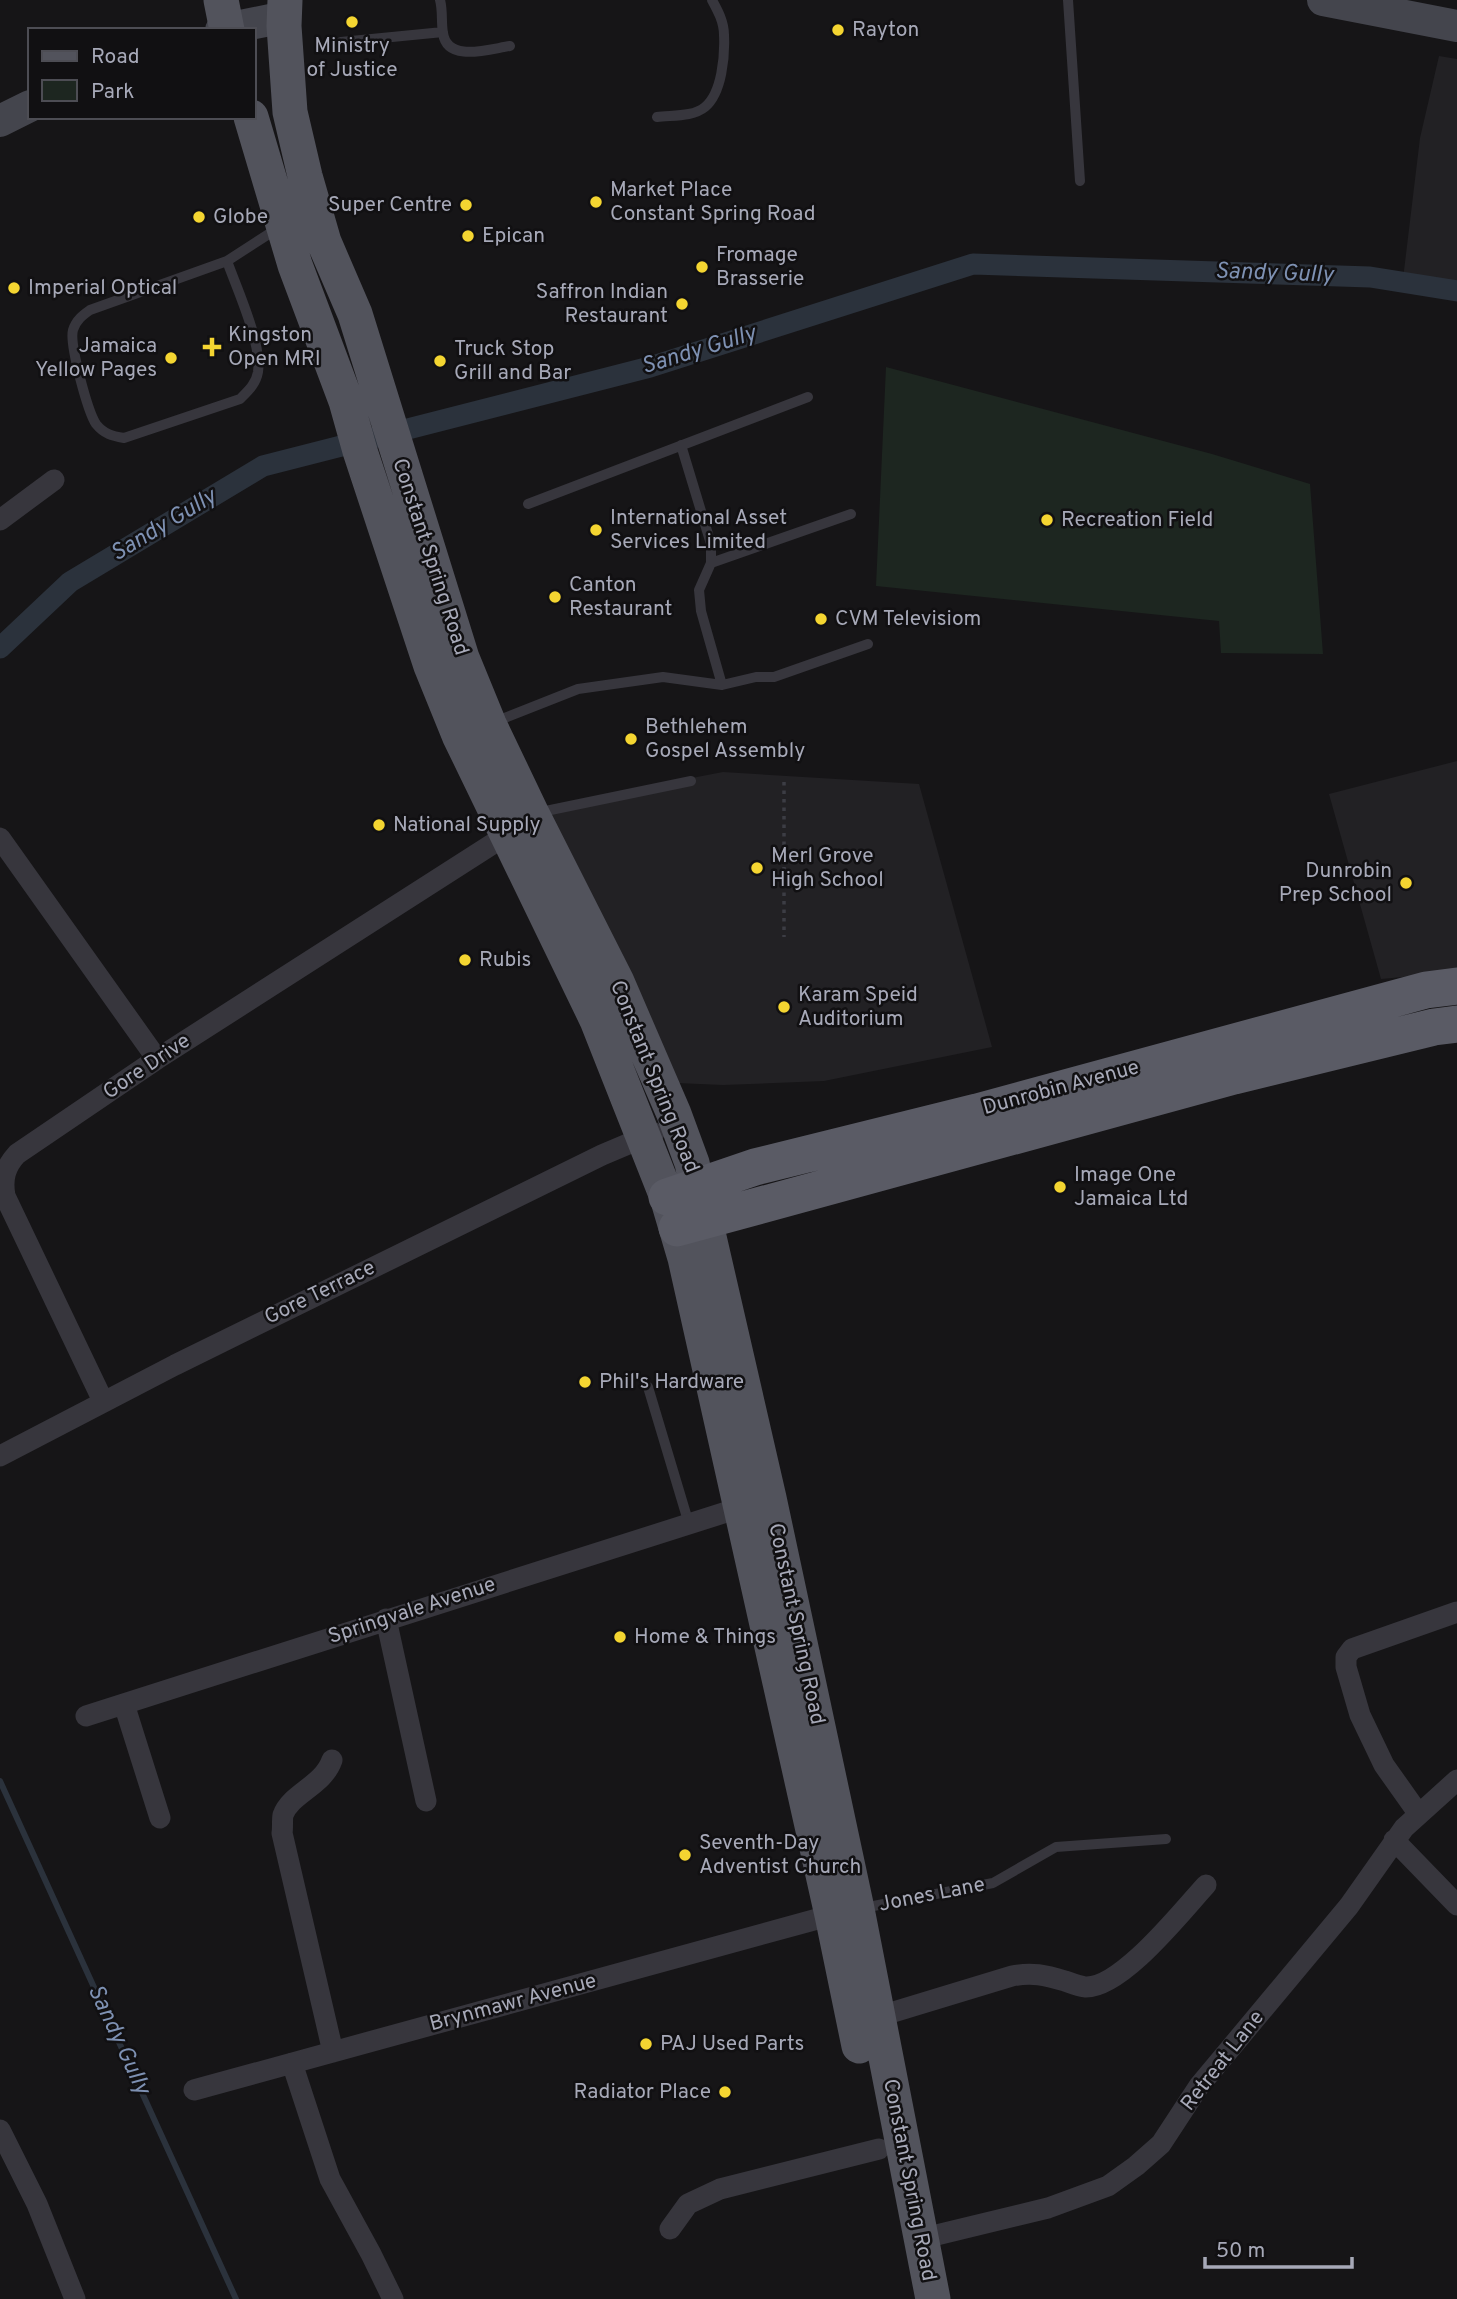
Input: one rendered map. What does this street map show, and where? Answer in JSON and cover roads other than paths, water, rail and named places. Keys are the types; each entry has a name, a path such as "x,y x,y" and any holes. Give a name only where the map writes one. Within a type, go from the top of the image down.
{"highway":[{"name":"Dunrobin Avenue","path":"687,1208 755,1167 977,1112 1426,989 1457,986"},
{"name":"Dunrobin Avenue","path":"687,1208 1421,1030 1457,1024"}],"main road":[{"path":"1334,1 1457,26"},
{"path":"224,22 285,9"},
{"name":"Constant Spring Road","path":"285,9 290,112 324,242 355,314 462,658 489,724 520,824 644,1136 687,1208 769,1498 844,1912 879,2149 908,2299"},
{"path":"0,121 28,107"},
{"path":"239,119 252,167 281,234"},
{"name":"Constant Spring Road","path":"252,119 281,234 346,401 431,666 459,735 520,824 617,982 677,1124 687,1208 739,1508 844,1912 877,2017 933,2299"}],"street":[{"path":"0,520 54,480"},
{"name":"Gore Drive","path":"103,1401 5,1196 5,1173 17,1154 157,1059 520,824"},
{"path":"0,838 157,1059"},
{"name":"Gore Terrace","path":"0,1456 103,1401 589,1161 677,1124"},
{"name":"Springvale Avenue","path":"86,1716 739,1508"},
{"path":"1418,1813 1384,1765 1360,1715 1346,1667 1346,1657 1352,1648 1457,1612"},
{"path":"386,1619 426,1801"},
{"path":"124,1704 160,1818"},
{"path":"332,1760 320,1780 295,1800 284,1815 282,1833 333,2052"},
{"name":"Retreat Lane","path":"920,2239 1048,2208 1108,2186 1136,2166 1161,2144 1199,2086 1349,1906 1394,1840 1418,1813 1457,1780"},
{"path":"1394,1840 1457,1905"},
{"path":"877,2017 1031,1972 1084,1987 1106,1982 1134,1962 1206,1885"},
{"name":"Brynmawr Avenue","path":"194,2090 844,1912"},
{"path":"292,2063 330,2179 393,2299"},
{"path":"0,2130 37,2204 75,2299"},
{"path":"670,2230 688,2204 720,2189 879,2149"}],"lane":[{"path":"440,0 446,45 454,51 510,47"},
{"path":"657,117 694,113 705,107 715,92 720,74 724,34 720,16 712,0"},
{"path":"1068,0 1080,181"},
{"path":"341,42 443,33"},
{"path":"227,261 257,346 258,372 253,386 240,399 124,438 109,436 95,422 72,349 73,330 79,318 90,310 227,261 281,234"},
{"path":"528,504 808,397"},
{"path":"681,445 711,544 711,563 699,590 701,611 722,685"},
{"path":"711,563 851,514"},
{"path":"489,724 578,690 663,677 722,685 756,677 774,677 868,644"},
{"path":"520,824 691,781"},
{"path":"648,1387 689,1524"},
{"name":"Jones Lane","path":"844,1912 993,1884 1056,1847 1166,1839"}],"waterway":[{"name":"Sandy Gully","path":"0,648 70,582 263,466 650,367 973,264 1370,277 1457,291"},
{"name":"Sandy Gully","path":"0,1781 236,2299"}],"place":[{"name":"Ministry of Justice","path":"352,22"},
{"name":"Rayton","path":"838,30"},
{"name":"Market Place Constant Spring Road","path":"596,202"},
{"name":"Super Centre","path":"466,205"},
{"name":"Globe","path":"199,217"},
{"name":"Epican","path":"468,236"},
{"name":"Fromage Brasserie","path":"702,267"},
{"name":"Imperial Optical","path":"14,288"},
{"name":"Saffron Indian Restaurant","path":"682,304"},
{"name":"Kingston Open MRI","path":"212,347"},
{"name":"Jamaica Yellow Pages","path":"171,358"},
{"name":"Truck Stop Grill and Bar","path":"440,361"},
{"name":"Recreation Field","path":"1047,520"},
{"name":"International Asset Services Limited","path":"596,530"},
{"name":"Canton Restaurant","path":"555,597"},
{"name":"CVM Televisiom","path":"821,619"},
{"name":"Bethlehem Gospel Assembly","path":"631,739"},
{"name":"National Supply","path":"379,825"},
{"name":"Merl Grove High School","path":"757,868"},
{"name":"Dunrobin Prep School","path":"1406,883"},
{"name":"Rubis","path":"465,960"},
{"name":"Karam Speid Auditorium","path":"784,1007"},
{"name":"Image One Jamaica Ltd","path":"1060,1187"},
{"name":"Phil's Hardware","path":"585,1382"},
{"name":"Home & Things","path":"620,1637"},
{"name":"Seventh-Day Adventist Church","path":"685,1855"},
{"name":"PAJ Used Parts","path":"646,2044"},
{"name":"Radiator Place","path":"725,2092"}]}
